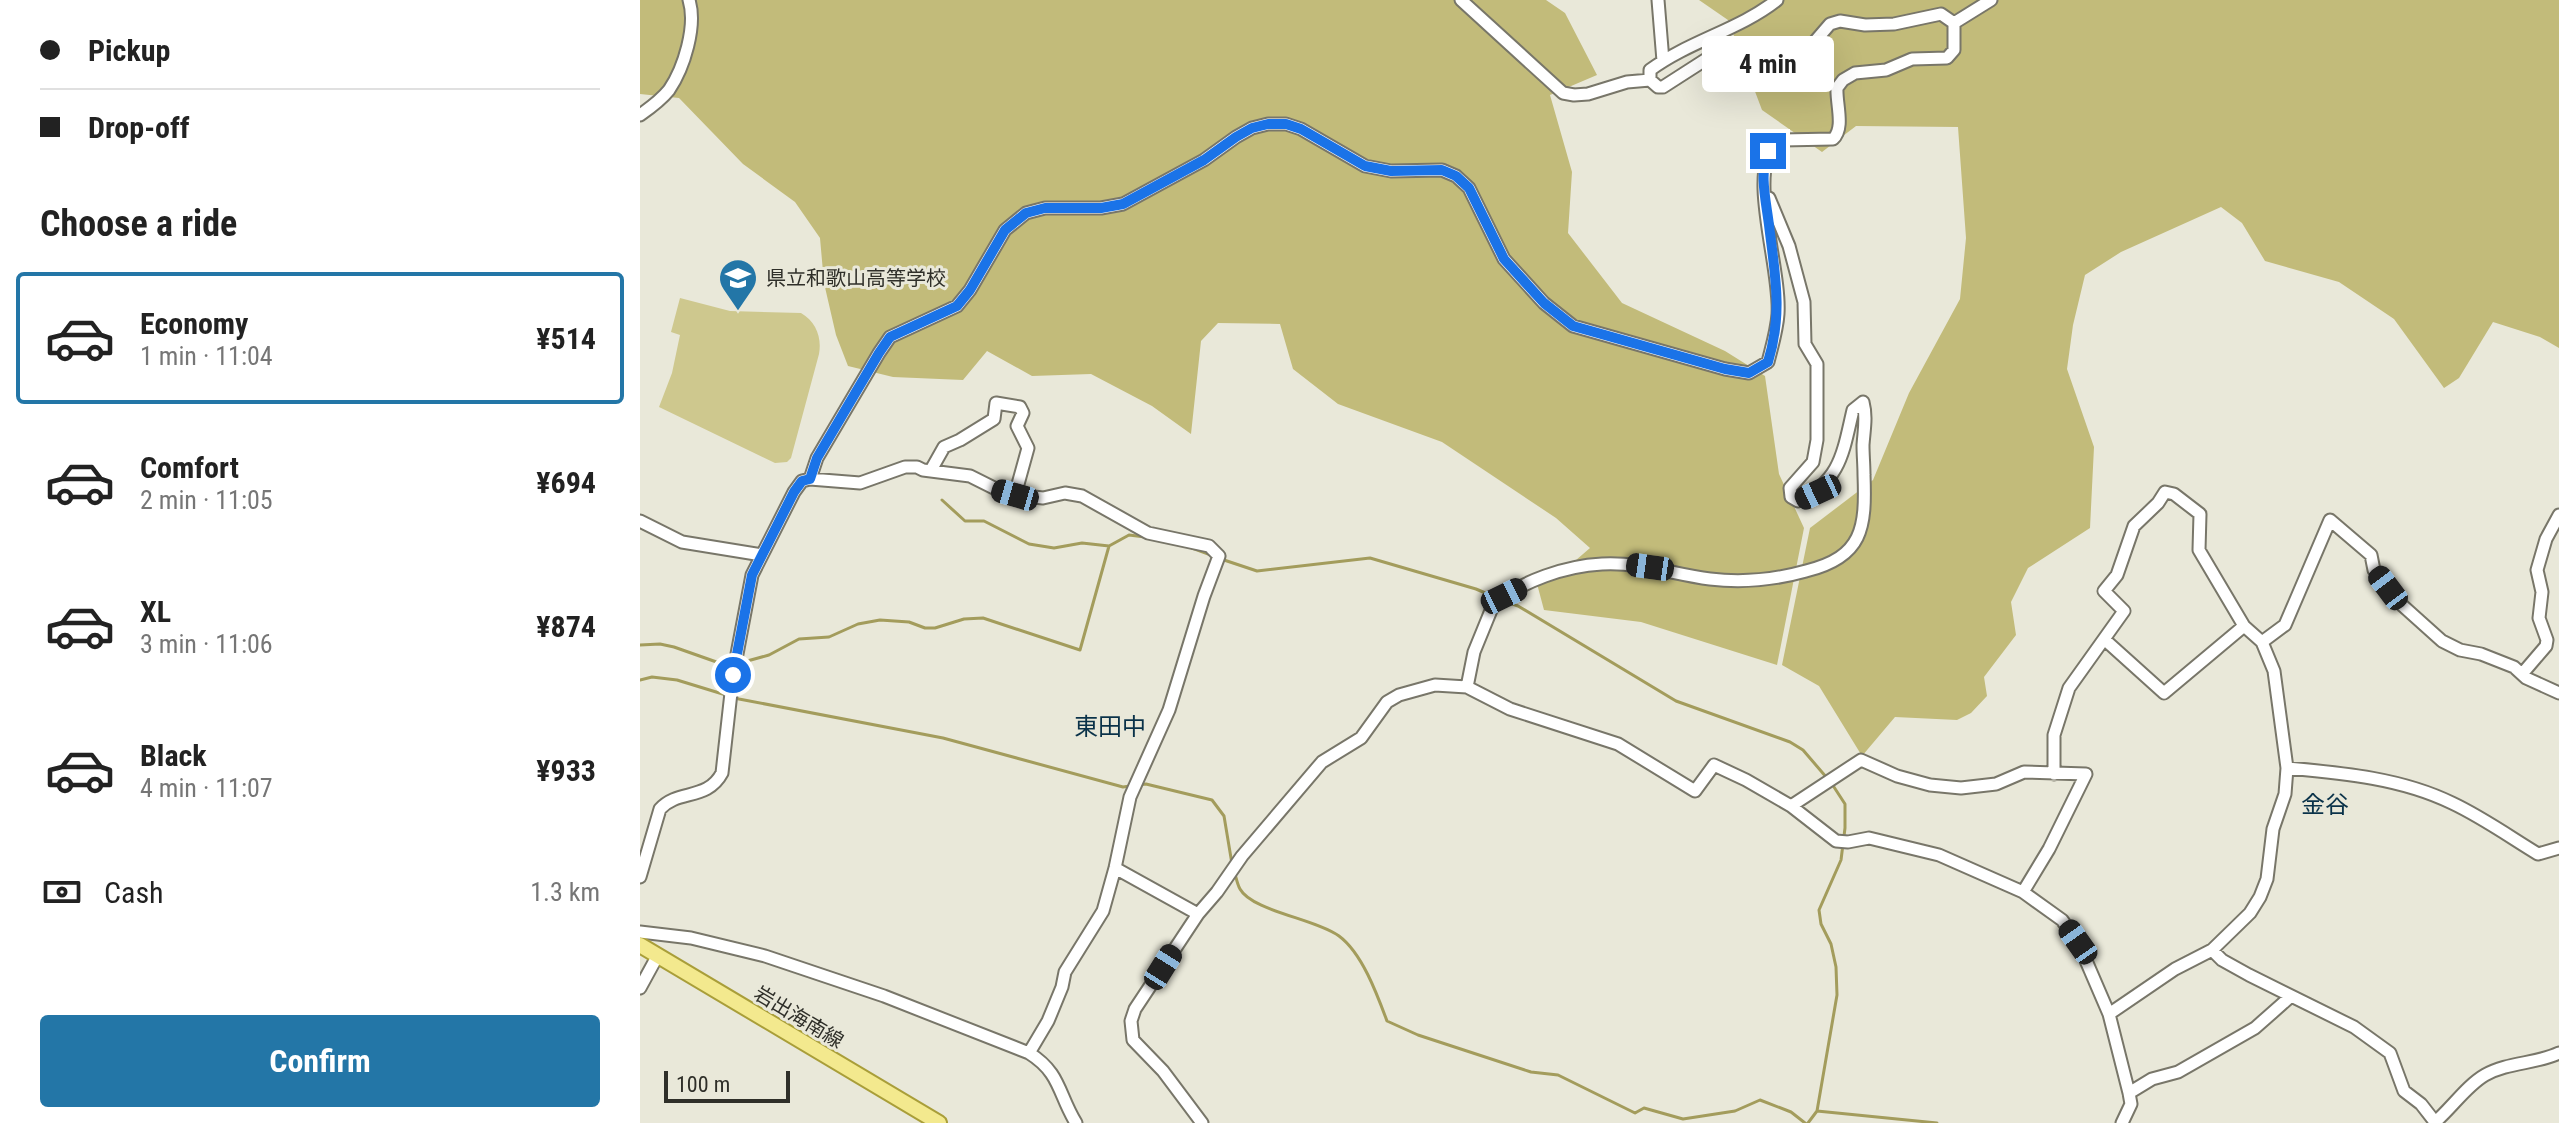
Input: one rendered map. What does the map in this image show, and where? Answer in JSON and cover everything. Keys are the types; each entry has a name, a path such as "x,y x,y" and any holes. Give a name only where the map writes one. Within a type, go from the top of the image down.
{"main road":[{"name":"岩出海南線","path":"640,945 939,1123"}],"street":[{"path":"640,115 669,89 685,53 693,29 689,0"},
{"path":"1461,0 1535,70 1563,93 1574,95 1627,82 1650,80 1663,87 1705,60 1750,66 1788,60 1811,46 1830,24 1840,21 1865,25 1894,24 1941,14 1954,23"},
{"path":"1658,0 1663,61"},
{"path":"1650,80 1650,70 1663,61 1718,35 1777,0"},
{"path":"1954,23 1991,0"},
{"path":"810,479 817,458 890,337 957,306 970,290 1005,230 1026,213 1045,208 1101,208 1123,204 1204,160 1252,128 1268,124 1286,124 1301,129 1365,166 1391,171 1442,170 1456,176 1469,188 1504,259 1544,303 1573,326 1749,373 1768,362 1778,313 1763,184 1765,160 1774,142 1833,139 1840,127 1837,88 1843,80 1855,73 1886,70 1912,59 1947,58 1954,50 1954,23"},
{"path":"1467,687 1474,652 1494,603 1546,576 1575,567 1631,564 1708,579 1775,580 1828,566 1851,548 1860,531 1866,507 1863,445 1866,413 1863,402 1853,410 1844,447 1833,473 1818,492 1798,501 1791,497 1790,488 1813,462 1817,440 1817,364 1805,344 1804,302 1789,246 1763,184"},
{"path":"931,470 944,447 994,419 996,403 1020,407 1023,413 1017,426 1028,448 1015,495"},
{"path":"640,877 660,809 667,802 705,791 718,782 722,773 733,675 752,575 802,481 860,483 905,467 970,476 1015,495 1043,498 1065,493 1082,496 1148,533 1209,546 1219,556 1169,710 1130,797 1103,911 1065,972 1048,1021 1029,1053"},
{"path":"2054,774 2054,735 2069,688 2124,611 2104,591 2117,575 2134,526 2165,492 2174,494 2200,514 2199,550 2244,626 2262,642 2269,655 2278,688 2287,768 2285,794 2271,840 2267,879 2250,913 2212,950 2175,969 2109,1014"},
{"path":"2522,674 2546,646 2547,640 2539,618 2542,592 2537,570 2546,539 2559,515"},
{"path":"2262,642 2285,625 2330,520 2371,555 2374,570 2388,588 2442,641 2514,667 2559,693"},
{"path":"640,521 682,542 762,555"},
{"path":"2104,639 2164,693 2244,626"},
{"path":"1202,1123 1163,1071 1133,1040 1131,1021 1135,1009 1198,914 1242,856 1322,762 1361,738 1387,702 1399,695 1435,685 1467,687 1510,709 1618,744 1695,791 1714,765 1791,806 1836,841 1869,838 1927,851 2023,892 2062,920 2078,942 2109,1014 2131,1104 2122,1123"},
{"path":"1791,806 1861,760 1897,776 1930,785 1961,788 1996,784 2024,772 2086,774 2049,849 2023,892"},
{"path":"2287,768 2347,774 2402,786 2452,803 2538,854 2559,848"},
{"path":"1115,868 1198,914"},
{"path":"640,932 691,938 765,956 884,996 1029,1053 1045,1063 1057,1079 1063,1101 1076,1123"},
{"path":"2212,950 2222,960 2290,997 2345,1021 2390,1053 2404,1091 2421,1104 2434,1122 2483,1076 2559,1053"},
{"path":"640,988 658,955"},
{"path":"2129,1093 2152,1079 2178,1072 2255,1028 2290,997"}],"shaded area":[{"path":"640,0 1546,0 1565,13 1597,75 1550,95 1572,172 1568,233 1622,303 1725,351 1765,376 1779,474 1804,528 1777,665 1641,622 1544,610 1536,580 1561,573 1590,548 1556,518 1442,442 1338,404 1293,369 1280,324 1218,323 1201,341 1191,434 1152,406 1091,374 1032,376 987,351 963,380 893,377 848,366 836,335 824,283 820,238 795,202 743,164 679,98 640,94"},
{"path":"1699,0 2559,0 2559,348 2540,337 2493,322 2459,378 2444,388 2394,319 2339,282 2265,261 2242,223 2221,207 2121,252 2085,275 2067,369 2094,447 2090,528 2028,568 2011,602 2016,635 1984,677 1987,696 1971,713 1957,720 1895,717 1862,756 1819,686 1782,665 1810,528 1873,480 1909,393 1960,299 1966,238 1958,127 1856,126 1822,152 1762,110 1728,20"},
{"path":"680,298 730,311 801,313 814,325 819,336 819,354 791,458 787,462 775,463 659,407 672,373 680,335 671,332"}],"waterway":[{"path":"942,500 965,521 984,521 1029,544 1054,548 1082,543 1109,546 1129,535 1145,537"},
{"path":"740,663 769,655 799,639 829,637 858,624 880,620 935,628 964,619 983,618 1080,650 1109,546"},
{"path":"1192,548 1211,555"},
{"path":"1221,559 1257,571 1370,558 1497,598"},
{"path":"1504,601 1518,606 1676,701 1790,742 1803,750 1827,778"},
{"path":"640,645 660,644 725,665 732,664"},
{"path":"640,680 652,677 677,680 739,699 943,738 1123,787 1130,786"},
{"path":"1138,785 1146,784 1212,800 1224,816 1232,864"},
{"path":"1808,1123 1817,1111 1837,995 1836,967 1819,910 1841,860 1845,828 1845,804 1832,784"},
{"path":"1234,871 1240,889 1247,897 1329,930 1347,943 1362,963 1387,1021 1418,1035 1531,1072 1558,1075 1635,1113 1644,1108 1683,1119 1735,1111 1760,1100 1791,1112 1805,1123"},
{"path":"1817,1111 1937,1123"}],"place":[{"name":"県立和歌山高等学校","path":"738,312"}],"district":[{"name":"東田中","path":"1110,727"},
{"name":"金谷","path":"2325,805"}],"route":[{"path":"733,675 752,575 794,492 802,481 810,479 817,458 879,353 890,337 957,306 970,290 1005,230 1026,213 1045,208 1101,208 1123,204 1204,160 1252,128 1286,124 1301,129 1365,166 1391,171 1442,170 1456,176 1469,188 1504,259 1544,303 1573,326 1749,373 1768,362 1778,313 1763,184 1768,151"}]}
